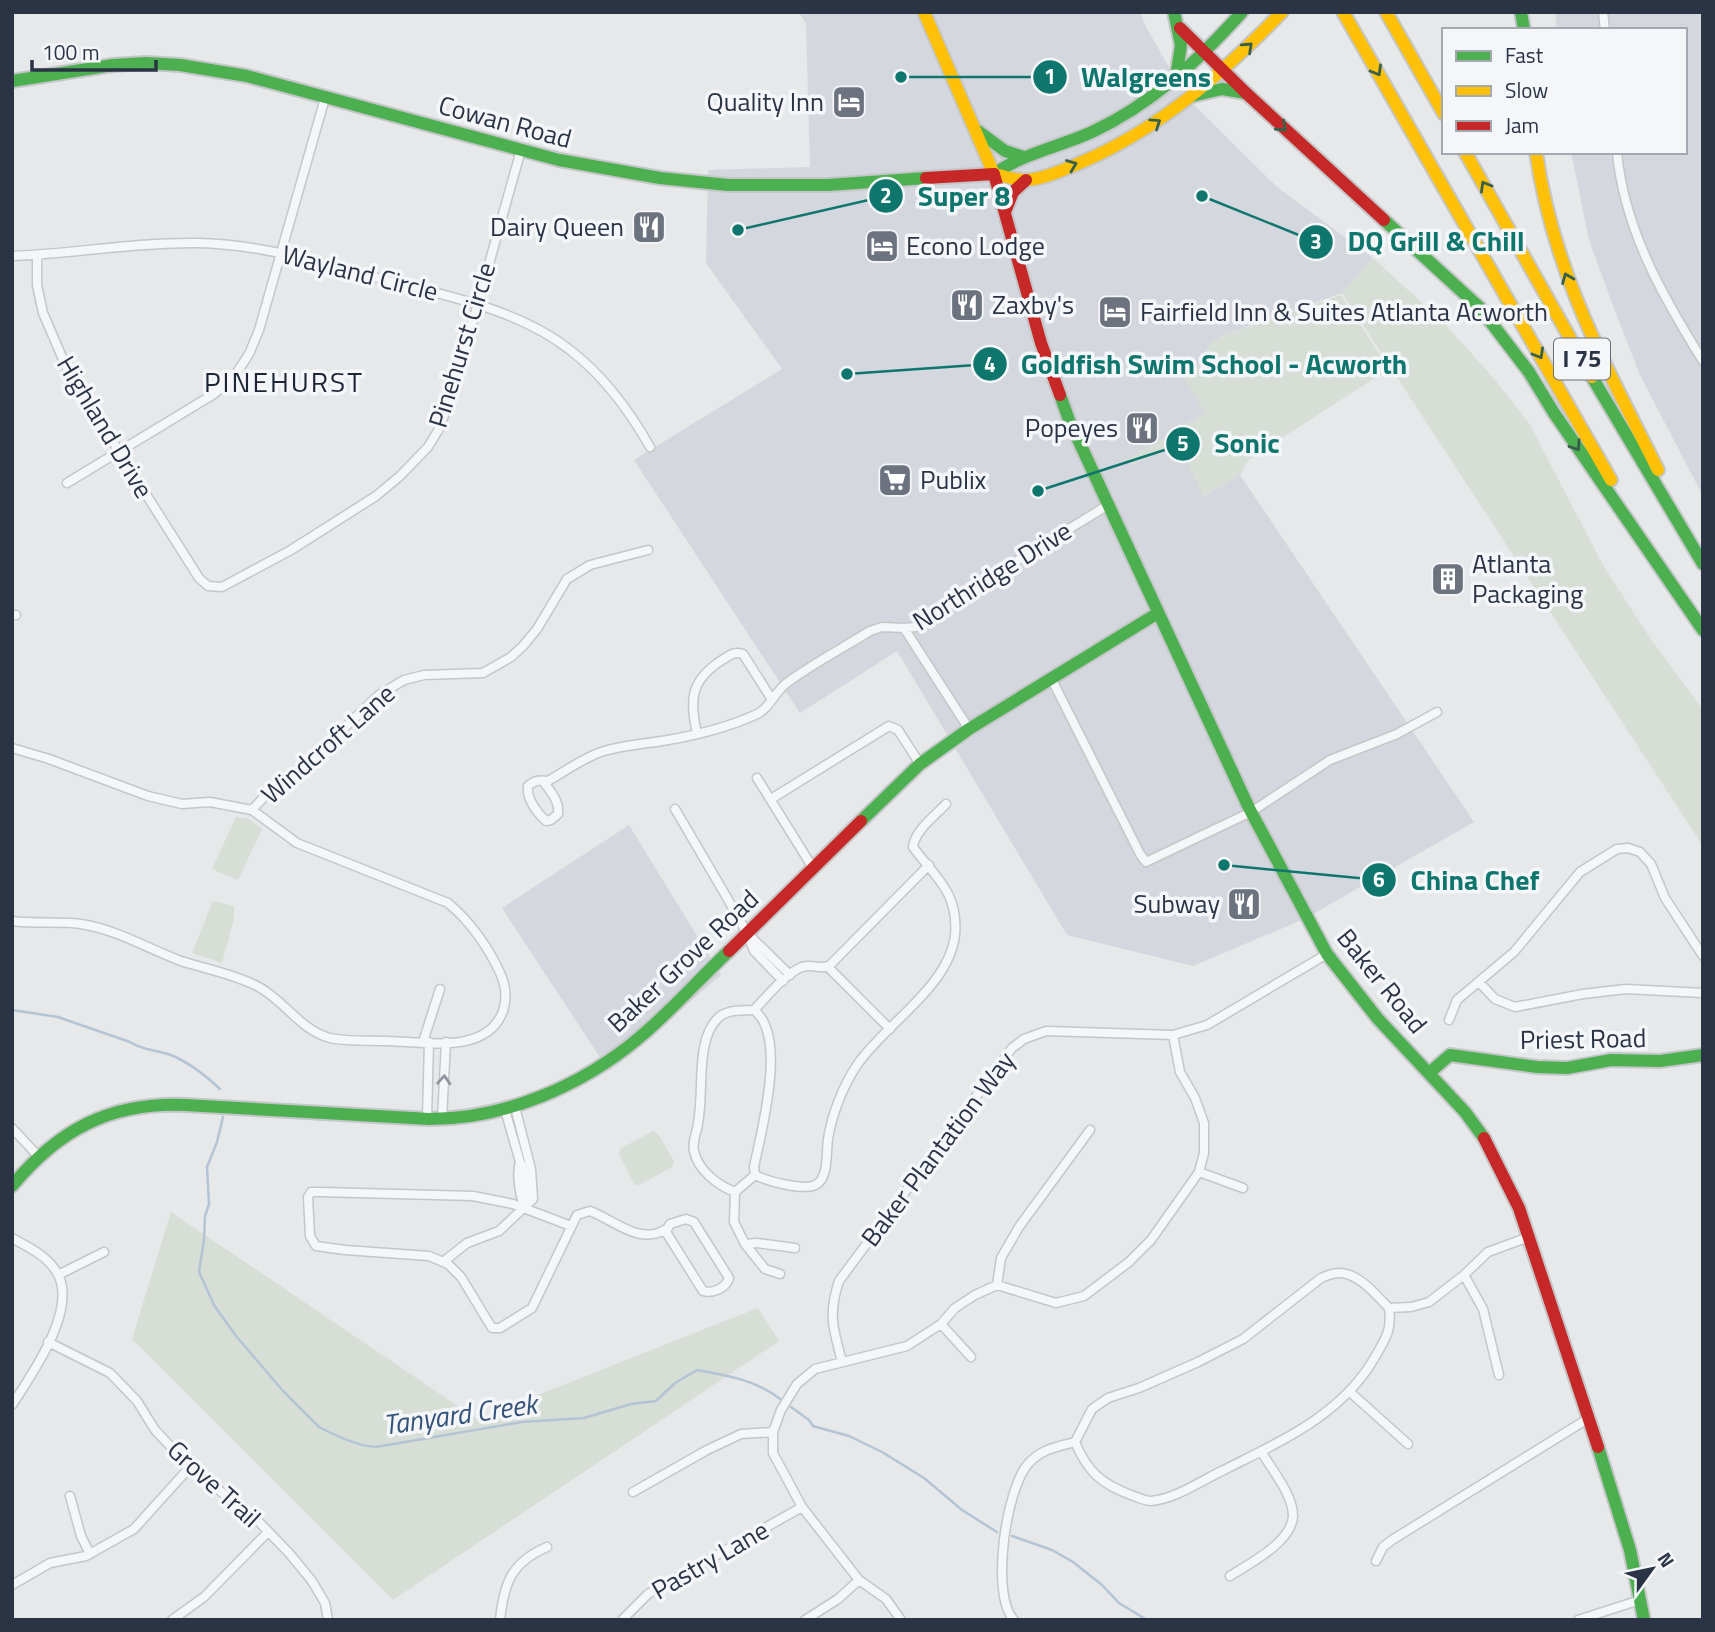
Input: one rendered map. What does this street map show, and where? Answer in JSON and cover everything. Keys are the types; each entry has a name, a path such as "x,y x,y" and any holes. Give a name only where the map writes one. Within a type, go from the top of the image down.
{"main road":[{"name":"Baker Road","path":"924,12 994,174 1046,356 1069,420 1251,812 1327,954 1378,1019 1465,1112 1485,1140 1519,1208 1589,1418 1630,1553 1644,1620"},
{"path":"1174,12 1180,28 1182,55 1176,78"},
{"path":"994,174 1024,157 1105,126 1153,98 1205,53 1242,12"},
{"path":"1005,212 1013,192 1026,180 1080,163 1153,125 1224,70 1282,12"},
{"name":"I 75","path":"1343,12 1612,482 1703,630"},
{"path":"1385,12 1442,111"},
{"path":"1180,28 1246,93 1480,308 1529,372 1554,414 1692,614"},
{"name":"Cowan Road","path":"12,81 114,65 179,65 247,76 559,160 638,175 728,185 828,185 994,174"},
{"path":"1192,96 1222,89 1246,93"},
{"path":"975,129 998,147 1024,157"},
{"name":"I 75","path":"1466,154 1601,392 1703,562"},
{"path":"1536,154 1545,209 1573,293 1703,562"},
{"path":"994,174 1026,180"},
{"name":"Baker Grove Road","path":"12,1186 57,1142 86,1125 144,1105 190,1105 442,1119 477,1117 510,1108 585,1073 630,1044 662,1017 920,764 969,729 1158,612"},
{"name":"Priest Road","path":"1429,1073 1450,1055 1536,1067 1567,1068 1611,1060 1660,1061 1703,1055"}],"street":[{"path":"67,483 214,394 234,377 259,330 325,98"},
{"name":"Pinehurst Circle","path":"208,586 222,587 290,550 376,496 400,477 428,447 439,429 455,385 521,149"},
{"path":"1617,154 1620,184 1630,221 1666,300 1703,361"},
{"name":"Wayland Circle","path":"12,256 160,243 252,246 477,303 540,331 569,349 614,393 633,417 650,447"},
{"name":"Highland Drive","path":"40,255 37,258 37,285 43,313 68,371 199,578 208,586"},
{"name":"Northridge Drive","path":"969,729 904,628 916,627 1108,505"},
{"name":"Windcroft Lane","path":"252,810 275,785 305,765 379,695 404,680 425,675 484,673 511,657 523,646 537,629 567,579 590,565 648,550"},
{"path":"543,781 557,801 559,809 558,814 546,821 540,816 527,792 532,782 543,781 548,781 601,752 623,746 666,741 760,713 769,705 771,698 789,682 870,631 882,627 904,628"},
{"path":"697,733 692,703 699,679 708,669 734,653 743,653 771,698"},
{"path":"1051,678 1146,862 1251,812 1330,760 1397,734 1437,712"},
{"path":"771,799 889,726 898,730 920,764"},
{"path":"12,748 148,796 182,804 210,802 252,810 297,843 448,903 460,912 488,951 503,979 506,996 501,1016 489,1030 470,1041 426,1042 327,1037 304,1024 265,990 241,979 182,961 95,928 69,923 12,921"},
{"path":"757,778 813,868"},
{"path":"755,1175 805,1186 821,1181 832,1120 857,1065 930,985 943,967 955,935 953,909 941,881 913,847 913,841 946,804"},
{"path":"675,809 747,933 754,951 786,978"},
{"path":"1449,1020 1457,1000 1514,952 1580,872 1616,849 1628,848 1640,852 1651,864 1665,898 1703,956"},
{"path":"734,1192 707,1174 698,1162 693,1141 703,1088 704,1048 713,1024 725,1013 754,1010 786,978 808,965 828,967 929,865"},
{"name":"Baker Plantation Way","path":"842,1361 834,1332 832,1303 839,1281 1012,1048 1024,1039 1046,1031 1173,1035 1207,1025 1327,954"},
{"path":"828,967 890,1029"},
{"path":"1479,982 1495,999 1515,1007 1626,989 1703,993"},
{"path":"427,1118 426,1042 440,989"},
{"path":"754,1010 760,1014 767,1029 770,1055 770,1078 754,1167 755,1175"},
{"path":"901,1620 886,1599 859,1580 802,1507 774,1453 773,1432 781,1410 797,1384 815,1370 907,1346 941,1324 955,1308 975,1294 997,1285 1056,1303 1084,1296 1129,1262 1151,1240 1199,1172 1204,1153 1204,1123 1195,1098 1180,1072 1173,1035"},
{"path":"442,1119 446,1042"},
{"path":"510,1108 520,1162 525,1172 524,1207"},
{"path":"443,1262 467,1243 499,1231 533,1199 534,1188 525,1143 510,1108"},
{"path":"12,1128 39,1157"},
{"path":"997,1285 1001,1258 1019,1227 1090,1130"},
{"path":"1199,1172 1243,1188"},
{"path":"734,1192 755,1175"},
{"path":"571,1226 524,1207 494,1199 321,1192 311,1192 308,1197 310,1236 316,1246 429,1256 443,1262 461,1277 492,1328 500,1328 532,1308 577,1215 590,1211 640,1235 657,1235 666,1228 677,1220 694,1222 729,1278 728,1283 709,1292 703,1290 682,1259 666,1228"},
{"path":"734,1192 734,1222 745,1244 765,1269 780,1274"},
{"path":"1389,1308 1411,1307 1429,1302 1488,1252 1529,1237"},
{"path":"12,1238 36,1252 58,1275 62,1290 62,1307 48,1342 12,1405"},
{"path":"745,1244 795,1248"},
{"path":"58,1275 104,1252"},
{"path":"1014,1620 1002,1596 1001,1569 1017,1482 1027,1465 1043,1450 1075,1442 1092,1409 1108,1398 1151,1383 1243,1339 1321,1278 1337,1273 1349,1275 1366,1285 1389,1308 1391,1326 1385,1341 1366,1373 1350,1392 1306,1428 1172,1496 1149,1501 1121,1491 1098,1478 1084,1463 1075,1442"},
{"path":"1464,1275 1482,1309 1499,1375"},
{"path":"941,1324 971,1357"},
{"name":"Grove Trail","path":"48,1342 110,1373 137,1401 155,1430 190,1467 258,1521 312,1581 325,1602 328,1620"},
{"path":"1350,1392 1408,1444"},
{"path":"1376,1561 1383,1548 1392,1540 1589,1418"},
{"path":"632,1492 741,1434 773,1432"},
{"path":"1230,1576 1274,1548 1288,1530 1293,1516 1287,1496 1261,1451"},
{"path":"12,1585 50,1563 90,1554 134,1530 190,1467"},
{"path":"71,1496 81,1536 90,1554"},
{"name":"Pastry Lane","path":"622,1620 648,1594 802,1507"},
{"path":"173,1620 204,1597 268,1532"},
{"path":"500,1620 502,1600 510,1574 529,1554 547,1547"},
{"path":"805,1620 838,1599 859,1580"},
{"path":"1578,1620 1640,1600"}],"shaded area":[{"path":"799,12 1140,12 1186,97 1277,187 1373,258 1342,293 1227,334 1211,343 1201,363 1205,413 1128,460 1132,465 1179,442 1204,496 1240,475 1474,822 1304,919 1193,966 1067,935 897,651 800,713 634,460 782,369 706,263 708,170 810,167 806,24"},
{"path":"1555,12 1703,12 1703,496 1640,375 1612,303 1589,240 1571,154 1687,154 1687,28 1557,28"},
{"path":"1373,258 1444,323 1491,375 1529,423 1604,567 1648,635 1703,710 1703,846 1342,293"},
{"path":"1341,295 1389,369 1249,459 1240,475 1203,496 1179,442 1131,465 1128,459 1205,413 1183,377 1201,363 1211,343 1228,334"},
{"path":"236,817 249,819 262,829 238,880 212,869"},
{"path":"629,825 721,975 609,1071 502,908"},
{"path":"213,901 234,906 234,919 222,963 192,953"},
{"path":"653,1131 658,1134 674,1161 672,1167 639,1185 634,1184 619,1154 620,1149"},
{"path":"171,1212 477,1419 758,1308 779,1341 393,1600 132,1339"}],"waterway":[{"name":"Tanyard Creek","path":"12,1010 58,1017 139,1047 168,1054 196,1069 220,1089"},
{"name":"Tanyard Creek","path":"223,1117 207,1167 209,1204 205,1216 199,1272 214,1305 236,1336 284,1392 319,1427 354,1443 376,1447 522,1422 584,1418 631,1404 656,1401 675,1383 697,1370 751,1383 780,1399"},
{"name":"Tanyard Creek","path":"791,1407 813,1426 849,1436 882,1452 924,1478 962,1510 997,1532"},
{"name":"Tanyard Creek","path":"1012,1536 1052,1550 1073,1562 1102,1585 1119,1603 1147,1620"}],"traffic: fast":[{"path":"1174,12 1181,45 1176,78"},
{"path":"994,174 1029,155 1092,132 1135,108 1191,64 1242,12"},
{"path":"1521,12 1524,28"},
{"path":"12,81 113,65 180,65 247,76 559,160 660,178 728,185 828,185 926,178"},
{"path":"1192,96 1222,89 1246,93"},
{"path":"978,131 1005,151 1024,157"},
{"path":"1384,220 1480,308 1529,372 1554,413 1703,630"},
{"path":"1592,377 1703,564"},
{"path":"1060,395 1069,420 1249,808 1327,954 1378,1019 1465,1112 1484,1138"},
{"path":"861,821 920,764 969,729 1158,613"},
{"path":"12,1186 48,1149 68,1135 88,1123 133,1108 185,1105 429,1119 486,1113 514,1106 568,1084 617,1055 663,1017 729,951"},
{"path":"1429,1073 1450,1055 1537,1067 1567,1068 1611,1060 1660,1061 1703,1055"},
{"path":"1598,1447 1630,1550 1644,1620"}],"traffic: slow":[{"path":"924,12 994,174"},
{"path":"994,174 1022,180 1040,178 1069,168 1138,133 1214,77 1282,12"},
{"path":"1343,12 1611,480"},
{"path":"1386,12 1442,110"},
{"path":"1466,154 1592,377"},
{"path":"1536,154 1544,196 1568,277 1601,354 1658,470"}],"traffic: jam":[{"path":"1180,28 1384,220"},
{"path":"926,178 994,174 1041,343 1060,395"},
{"path":"1005,212 1013,192 1026,180"},
{"path":"729,951 861,821"},
{"path":"1484,1138 1519,1208 1598,1447"}],"place":[{"name":"Walgreens","path":"901,77"},
{"name":"Quality Inn","path":"849,102"},
{"name":"DQ Grill & Chill","path":"1202,196"},
{"name":"Dairy Queen","path":"649,227"},
{"name":"Super 8","path":"738,230"},
{"name":"Econo Lodge","path":"882,246"},
{"name":"Zaxby's","path":"967,305"},
{"name":"Fairfield Inn & Suites Atlanta Acworth","path":"1115,312"},
{"name":"Goldfish Swim School - Acworth","path":"847,374"},
{"name":"Popeyes","path":"1142,428"},
{"name":"Publix","path":"895,480"},
{"name":"Sonic","path":"1038,491"},
{"name":"Atlanta Packaging","path":"1448,579"},
{"name":"China Chef","path":"1224,865"},
{"name":"Subway","path":"1244,904"}],"district":[{"name":"PINEHURST","path":"284,382"}]}
